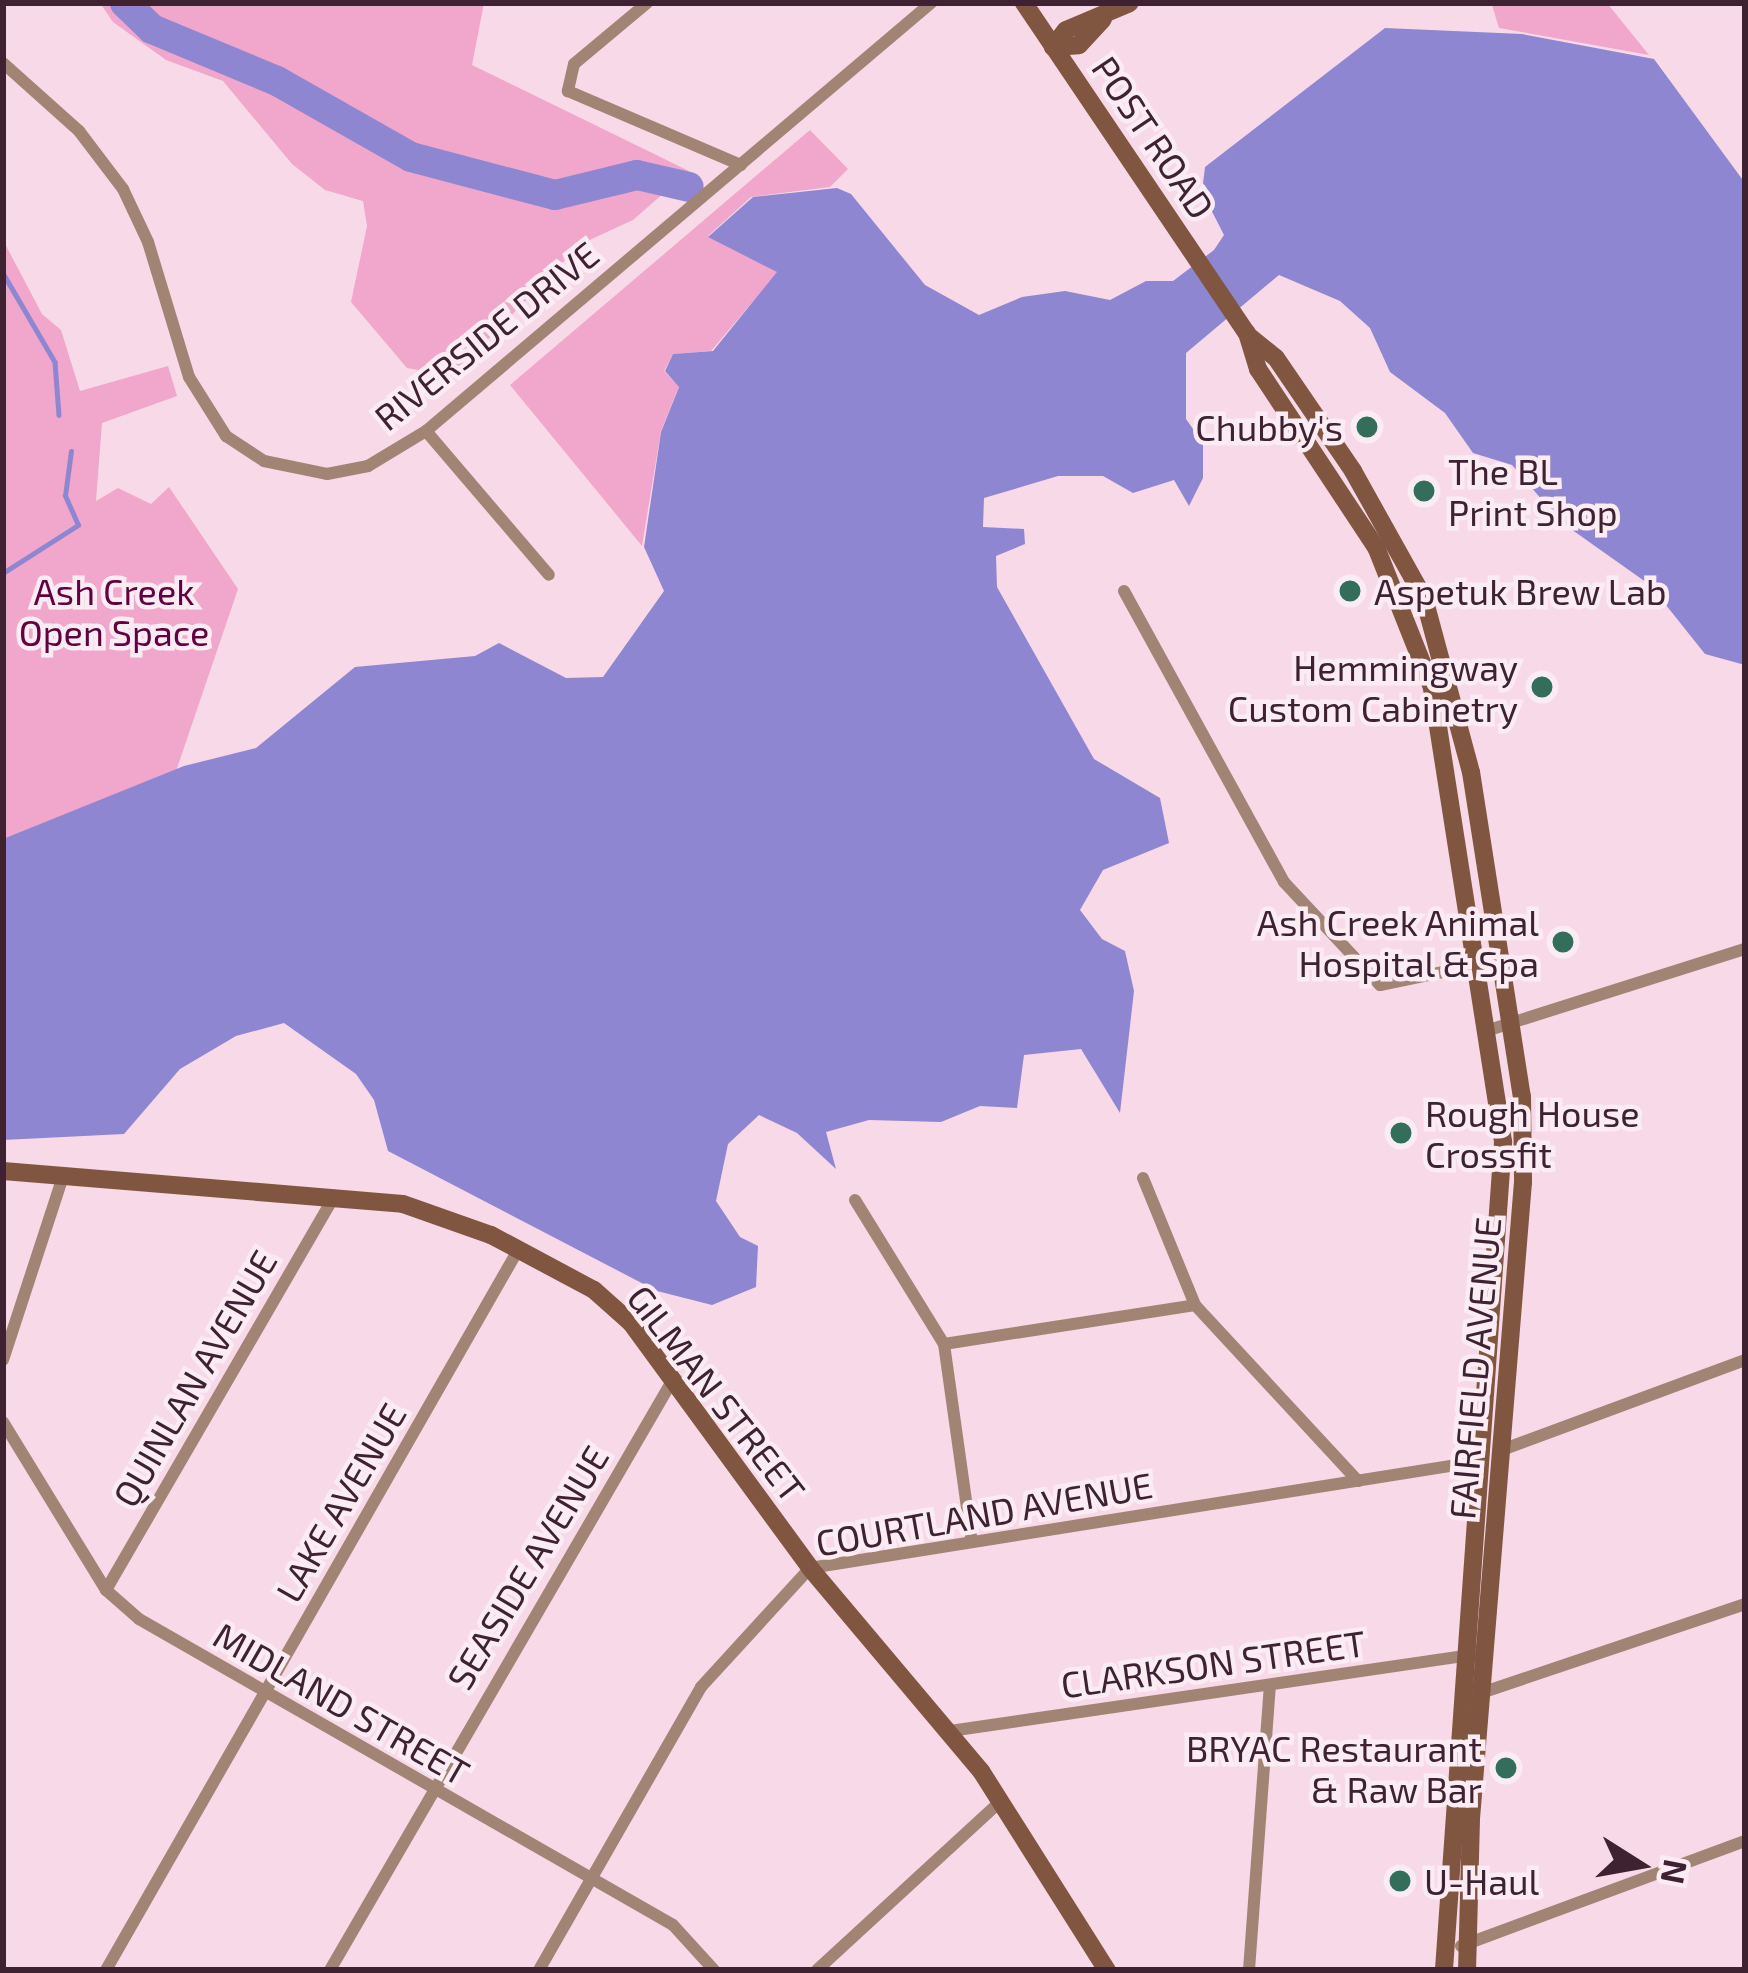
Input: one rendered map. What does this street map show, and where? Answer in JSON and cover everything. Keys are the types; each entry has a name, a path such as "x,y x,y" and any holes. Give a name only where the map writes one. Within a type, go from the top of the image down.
{"main road":[{"name":"POST ROAD","path":"1024,3 1189,249"},
{"path":"1053,47 1066,30 1103,19 1130,3"},
{"name":"FAIRFIELD AVENUE","path":"1189,249 1243,328 1276,358 1353,471 1424,598 1471,772 1511,1026 1523,1181 1480,1694 1464,1946 1467,1970"},
{"name":"FAIRFIELD AVENUE","path":"1243,328 1258,369 1347,499 1403,605 1432,688 1489,1030 1501,1180 1459,1696 1444,1970"},
{"path":"1403,605 1424,598"},
{"path":"1449,778 1471,772"},
{"path":"1455,816 1477,811"},
{"name":"GILMAN STREET","path":"3,1172 334,1197 434,1212 518,1250 611,1304 810,1568 950,1731 1002,1800 1107,1970"},
{"path":"1501,1180 1523,1181"},
{"path":"1489,1332 1510,1334"}],"street":[{"path":"647,3 574,64 568,91 741,165"},
{"name":"RIVERSIDE DRIVE","path":"3,63 79,131 123,189 155,260 189,377 226,436 263,461 327,475 368,466 426,431 931,3"},
{"path":"426,431 549,575"},
{"path":"1124,591 1285,882 1380,985 1501,960"},
{"path":"1489,1030 1745,949"},
{"path":"1143,1178 1195,1305 1358,1480"},
{"path":"3,1360 62,1180"},
{"name":"QUINLAN AVENUE","path":"106,1590 334,1197"},
{"path":"855,1200 944,1345 972,1542"},
{"name":"LAKE AVENUE","path":"106,1970 518,1250"},
{"path":"944,1345 1195,1305"},
{"name":"COURTLAND AVENUE","path":"539,1970 701,1687 810,1568 1479,1462 1501,1449 1745,1360"},
{"name":"SEASIDE AVENUE","path":"330,1970 430,1789 671,1383"},
{"name":"MIDLAND STREET","path":"3,1422 106,1590 139,1618 590,1881 674,1925 714,1970"},
{"path":"1459,1696 1480,1694 1745,1604"},
{"name":"CLARKSON STREET","path":"950,1731 1484,1652"},
{"path":"1250,1970 1270,1686"},
{"path":"817,1970 1002,1800"},
{"path":"1442,1949 1464,1946 1745,1841"}],"green space":[{"path":"100,3 484,3 472,65 689,171 633,220 581,244 452,376 407,368 351,302 367,226 363,201 325,190 292,164 223,81 166,60 113,22"},
{"path":"1607,3 1649,55 1499,28 1492,5"},
{"path":"810,130 848,169 830,187 751,197 708,236 778,272 711,351 673,354 664,371 679,386 661,431 642,546 510,385"},
{"name":"Ash Creek Open Space","path":"3,240 42,314 61,330 80,391 168,366 177,396 102,423 96,501 118,488 151,504 169,487 238,589 171,786 3,853"}],"shaded area":[{"path":"1385,28 1522,34 1654,59 1745,183 1745,665 1705,654 1650,585 1561,522 1512,465 1473,453 1445,413 1390,372 1370,328 1340,301 1279,275 1186,353 1186,419 1203,443 1203,478 1189,506 1174,480 1133,493 1103,476 1058,476 984,498 983,527 1024,529 1025,544 996,556 997,587 1094,759 1160,798 1169,843 1103,870 1080,910 1102,939 1125,951 1134,991 1120,1113 1081,1049 1024,1055 1017,1108 980,1106 941,1122 869,1120 826,1132 836,1169 797,1133 759,1115 728,1144 716,1201 740,1237 758,1246 756,1287 712,1305 657,1291 388,1151 374,1100 356,1074 284,1023 236,1036 180,1069 124,1134 3,1140 3,839 184,766 256,748 355,667 475,656 499,643 566,678 603,677 664,591 644,547 661,432 679,387 665,371 673,354 713,351 777,272 708,237 753,197 837,188 851,194 925,285 979,315 1022,297 1065,291 1110,300 1146,281 1173,281 1214,250 1224,235 1202,192 1205,167"}],"waterway":[{"path":"125,3 152,29 277,81 411,157 555,195 637,175 689,187"},
{"path":"3,273 55,362 59,415"},
{"path":"3,573 78,525 65,496 71,451"}],"place":[{"name":"Chubby's","path":"1367,427"},
{"name":"The BL Print Shop","path":"1424,491"},
{"name":"Aspetuk Brew Lab","path":"1350,591"},
{"name":"Hemmingway Custom Cabinetry","path":"1542,687"},
{"name":"Ash Creek Animal Hospital & Spa","path":"1563,942"},
{"name":"Rough House Crossfit","path":"1401,1133"},
{"name":"BRYAC Restaurant & Raw Bar","path":"1506,1768"},
{"name":"U-Haul","path":"1400,1881"}]}
